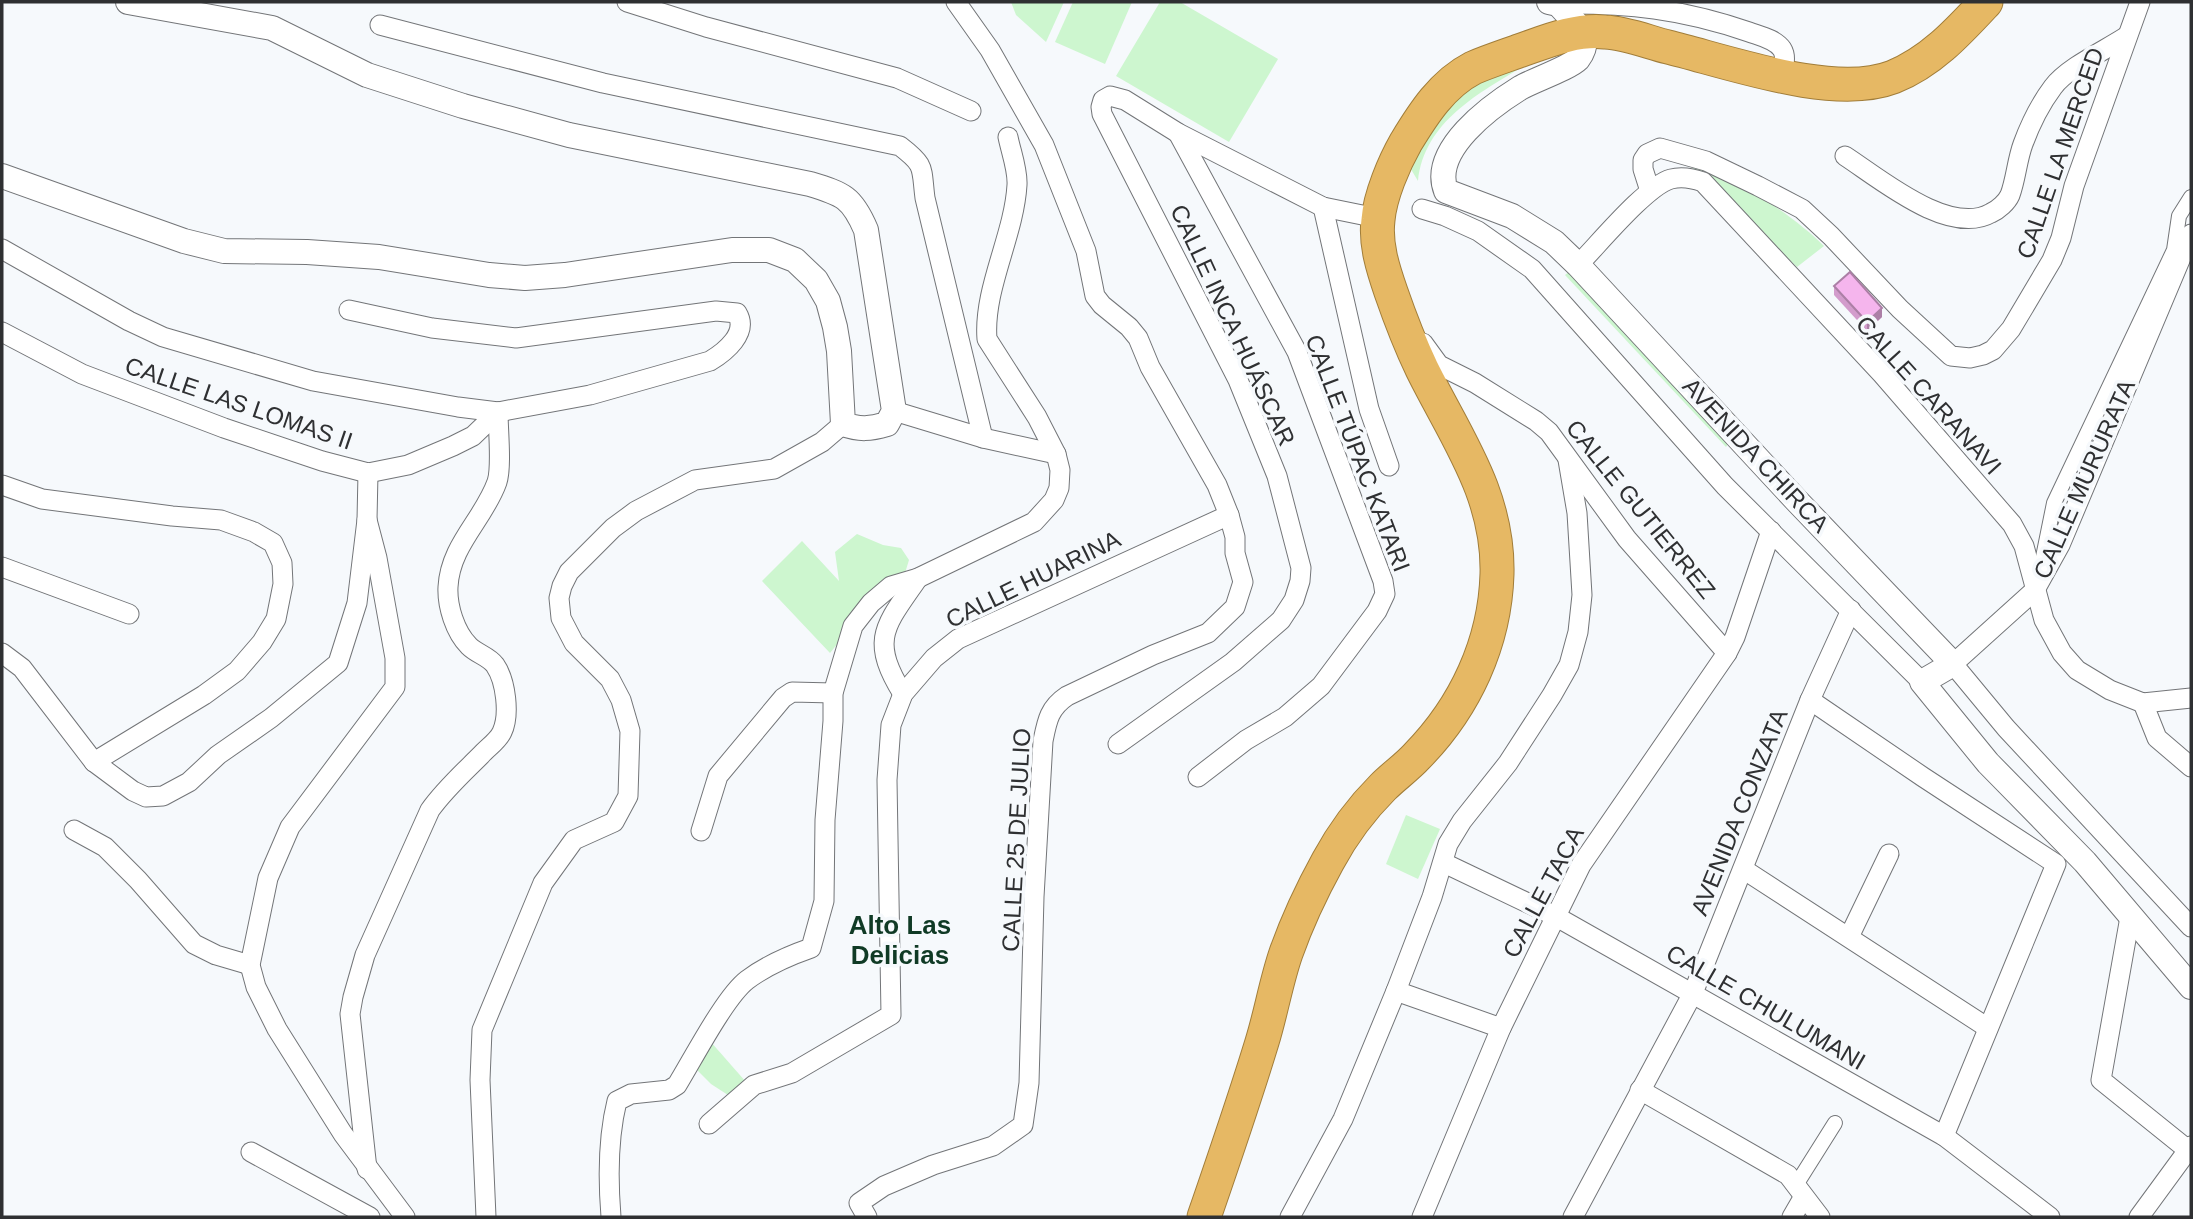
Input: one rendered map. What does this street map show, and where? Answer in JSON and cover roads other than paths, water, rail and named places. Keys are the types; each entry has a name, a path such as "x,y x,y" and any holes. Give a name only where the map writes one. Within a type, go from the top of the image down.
{"highway":[{"path":"1204,1217 1261,1045 1285,957 1325,866 1361,811 1417,757 1464,696 1481,660 1489,629 1497,573 1488,508 1463,443 1409,341 1382,264 1377,218 1400,153 1424,112 1447,86 1470,70 1564,35 1585,33 1606,32 1833,85 1870,84 1895,76 1950,40 1986,2"}],"street":[{"path":"128,2 272,28 367,75 463,106 569,135 839,192 853,205 866,230 894,411 887,424 872,429 859,430 843,424"},
{"path":"627,2 706,27 897,78 971,111"},
{"name":"CALLE 25 DE JULIO","path":"867,1217 859,1203 884,1186 933,1165 993,1146 1023,1125 1029,1083 1034,897 1043,741 1048,716 1056,704 1068,696 1153,655 1208,633 1235,607 1243,582 1235,553 1235,537 1217,485 1150,367 1138,338 1095,296 1086,251 1044,145 996,61 956,2"},
{"name":"CALLE LA MERCED","path":"1650,191 1643,160 1647,154 1660,148 1706,161 1758,186 1802,209 1900,309 1951,356 1970,358 1983,355 1993,349 2011,329 2053,260 2074,186 2140,2"},
{"path":"1553,3 1606,3 1650,7 1719,21 1770,39 1782,49 1785,62 1781,75"},
{"path":"1553,3 1585,33"},
{"path":"380,25 603,83 900,146 922,167 925,198 983,438"},
{"name":"AVENIDA CHIRCA","path":"1585,33 1586,44 1577,60 1520,89 1487,111 1466,130 1444,168 1443,183 1446,191 1512,216 1554,242 1578,265 1953,664 2006,728 2191,927"},
{"path":"1844,156 1924,207 1953,219 1986,216 1997,210 2010,196 2023,143 2054,86 2065,75 2127,36"},
{"name":"CALLE INCA HUÁSCAR","path":"1118,744 1234,662 1281,620 1294,600 1300,582 1301,568 1277,476 1238,380 1102,114 1103,100 1110,96 1118,97 1178,132"},
{"path":"1178,132 1323,207 1377,218"},
{"name":"CALLE TÚPAC KATARI","path":"1178,132 1297,352 1384,581 1385,594 1377,611 1321,686 1285,718 1246,740 1198,777"},
{"path":"611,1217 608,1186 610,1126 617,1101 631,1094 670,1090 677,1085 727,1004 745,981 775,961 811,948 824,901 824,832 833,694 853,626 871,603 891,586 918,578 1034,522 1054,500 1059,488 1060,470 1056,454 1037,417 987,339 986,324 990,301 1015,204 1017,181 1008,137"},
{"path":"2,176 184,241 224,251 307,252 379,257 489,275 525,278 565,275 732,250 769,250 795,260 816,280 828,301 839,351 843,424"},
{"name":"CALLE CARANAVI","path":"1578,265 1650,191 1668,179 1692,177 1703,182 1882,374 2012,524 2024,547 2044,621 2062,653 2077,670 2110,690 2143,703"},
{"path":"2035,590 2054,503 2174,250 2179,216 2191,197"},
{"path":"1323,207 1369,409 1390,466"},
{"name":"AVENIDA CHIRCA","path":"1422,209 1478,231 1532,269 1686,444 1922,682 1988,762 2085,862 2191,987"},
{"path":"1494,210 1500,246"},
{"name":"CALLE MURURATA","path":"1922,682 1953,664 2035,590 2060,545 2188,247"},
{"path":"2,249 128,321 163,337 313,381 448,406 498,412 590,395 710,361 735,340 741,319 737,313 716,311 516,338 432,328 349,310"},
{"name":"CALLE LAS LOMAS II","path":"2,332 82,374 107,384 236,432 368,473 408,465 453,446 473,436 498,412"},
{"name":"CALLE GUTIERREZ","path":"1409,341 1418,336 1439,365 1536,421 1549,432 1627,539 1727,653"},
{"path":"894,411 983,438 1056,454"},
{"path":"367,1169 350,1014 359,975 430,810 443,792 501,734 506,721 507,708 496,666 469,646 457,628 450,607 448,587 459,545 481,514 498,480 498,412"},
{"path":"486,1217 480,1080 482,1030 543,883 573,840 614,822 628,796 630,730 621,700 610,679 574,643 561,618 559,598 562,586 569,572 605,535 636,511 695,480 774,469 822,443 843,424"},
{"path":"1290,1217 1343,1119 1396,991 1444,863 1448,844 1462,821 1508,763 1569,665 1578,632 1581,595 1577,513 1568,460"},
{"path":"2,653 22,668 94,762 134,792 146,797 163,796 189,782 218,755 271,718 338,663 357,603 367,520 368,473"},
{"path":"4,483 42,499 221,520 254,532 273,543 282,563 283,584 276,619 262,642 237,671 204,695 94,762"},
{"name":"CALLE HUARINA","path":"709,1124 754,1085 792,1073 891,1016 887,780 891,725 903,694 933,658 958,639 1229,515"},
{"path":"367,520 396,658 395,687 290,827 268,877 250,965 256,987 277,1029 367,1169 405,1217"},
{"name":"CALLE TACA","path":"1422,1217 1501,1028 1581,864 1727,653 1771,531"},
{"path":"2,567 129,614"},
{"path":"903,694 890,674 885,659 883,637 889,621 918,578"},
{"name":"AVENIDA CONZATA","path":"1573,1217 1693,993 1810,700 1851,610"},
{"path":"701,831 718,776 782,698 792,692 833,694"},
{"path":"2191,698 2143,703 2157,738 2191,767"},
{"path":"1810,700 2056,864 1944,1136"},
{"path":"74,830 105,847 194,944 216,955 250,965"},
{"path":"1849,937 1889,854"},
{"name":"CALLE CHULUMANI","path":"1444,863 1555,916 1944,1136 2050,1217"},
{"path":"1743,869 1988,1028"},
{"path":"2130,917 2101,1080 2190,1148 2139,1217"},
{"path":"1396,991 1501,1028"},
{"path":"1640,1090 1788,1175 1820,1217"},
{"path":"1791,1217 1799,1191 1835,1124"},
{"path":"251,1152 370,1217"}],"district":[{"name":"Alto Las Delicias","path":"900,940"}]}
